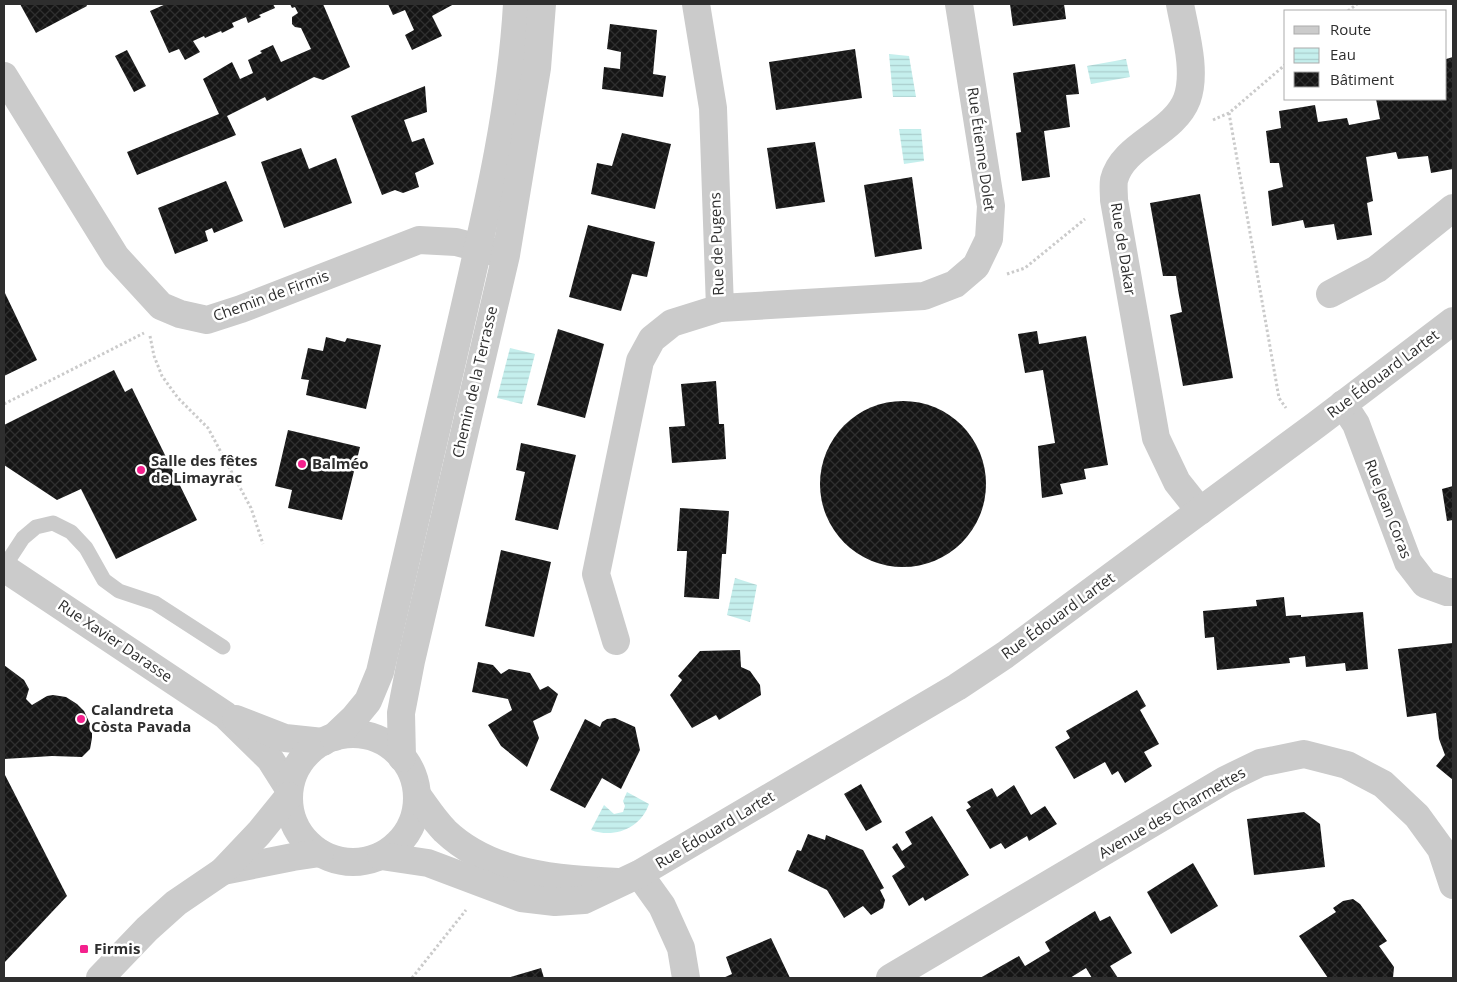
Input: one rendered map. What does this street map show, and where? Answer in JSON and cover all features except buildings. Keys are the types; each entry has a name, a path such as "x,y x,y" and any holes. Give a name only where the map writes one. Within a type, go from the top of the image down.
{"street":[{"name":"Chemin de la Terrasse","path":"329,739 354,718 368,701 380,672 478,247 504,118 515,36 517,4"},
{"name":"Chemin de la Terrasse","path":"402,758 401,713 406,687 441,526 506,254 537,68 542,4"},
{"name":"Rue de Pugens","path":"616,641 596,574 640,361 652,339 672,324 720,308 713,108 696,4"},
{"name":"Rue Étienne Dolet","path":"720,308 924,296 955,284 976,266 989,239 991,206 959,4"},
{"name":"Rue de Dakar","path":"1180,4 1192,75 1187,98 1178,116 1124,160 1114,181 1114,200 1156,438 1177,482 1200,512"},
{"name":"Chemin de Firmis","path":"4,76 116,257 162,306 180,314 207,320 233,312 419,240 456,242 506,254"},
{"path":"1330,294 1377,268 1453,208"},
{"name":"Rue Édouard Lartet","path":"381,856 428,863 521,898 555,902 584,900 631,878 958,687 1006,655 1200,512 1453,321"},
{"name":"Rue Jean Coras","path":"1343,404 1356,424 1408,562 1425,584 1447,592 1453,592"},
{"name":"Rue Xavier Darasse","path":"4,567 225,715 270,758 289,793"},
{"name":"Rue Xavier Darasse","path":"225,715 285,738 329,739"},
{"path":"100,978 147,929 176,903 223,871 259,833 289,793 297,767 304,757 329,739 347,735 372,737 383,742 402,758 412,775 416,795 414,815 407,832 396,845 381,856 351,862 335,859 320,853 300,834 290,810 289,793"},
{"name":"Avenue des Charmettes","path":"890,978 1226,780 1260,763 1304,754 1347,765 1383,784 1417,816 1442,849 1453,885"},
{"path":"416,795 445,831 470,850 500,866 574,880 631,878 662,906 681,948 686,978"},
{"path":"223,871 293,856 320,853"}],"lane":[{"path":"4,567 23,538 36,527 53,523 71,532 86,548 104,580 119,591 155,603 223,647"}],"path":[{"path":"1284,66 1229,113 1279,398 1289,412"},
{"path":"976,266 1001,277 1026,268 1080,222 1114,200"},
{"path":"4,404 149,331 154,356 162,376 178,398 208,428 251,508 263,544"},
{"path":"412,978 470,906"}],"water":[{"path":"889,54 909,56 916,97 893,97"},
{"path":"1126,59 1130,77 1091,84 1087,66"},
{"path":"899,129 921,129 924,161 904,164"},
{"path":"510,348 535,354 522,404 497,398"},
{"path":"735,578 757,585 750,622 727,615"},
{"path":"627,792 649,804 640,819 626,829 617,832 609,833 591,830 604,805 614,814 623,812 625,806 623,801"}],"place":[{"name":"Balméo","path":"302,464"},
{"name":"Salle des fêtes de Limayrac","path":"141,470"},
{"name":"Calandreta Còsta Pavada","path":"81,719"},
{"name":"Firmis","path":"84,949"}]}
